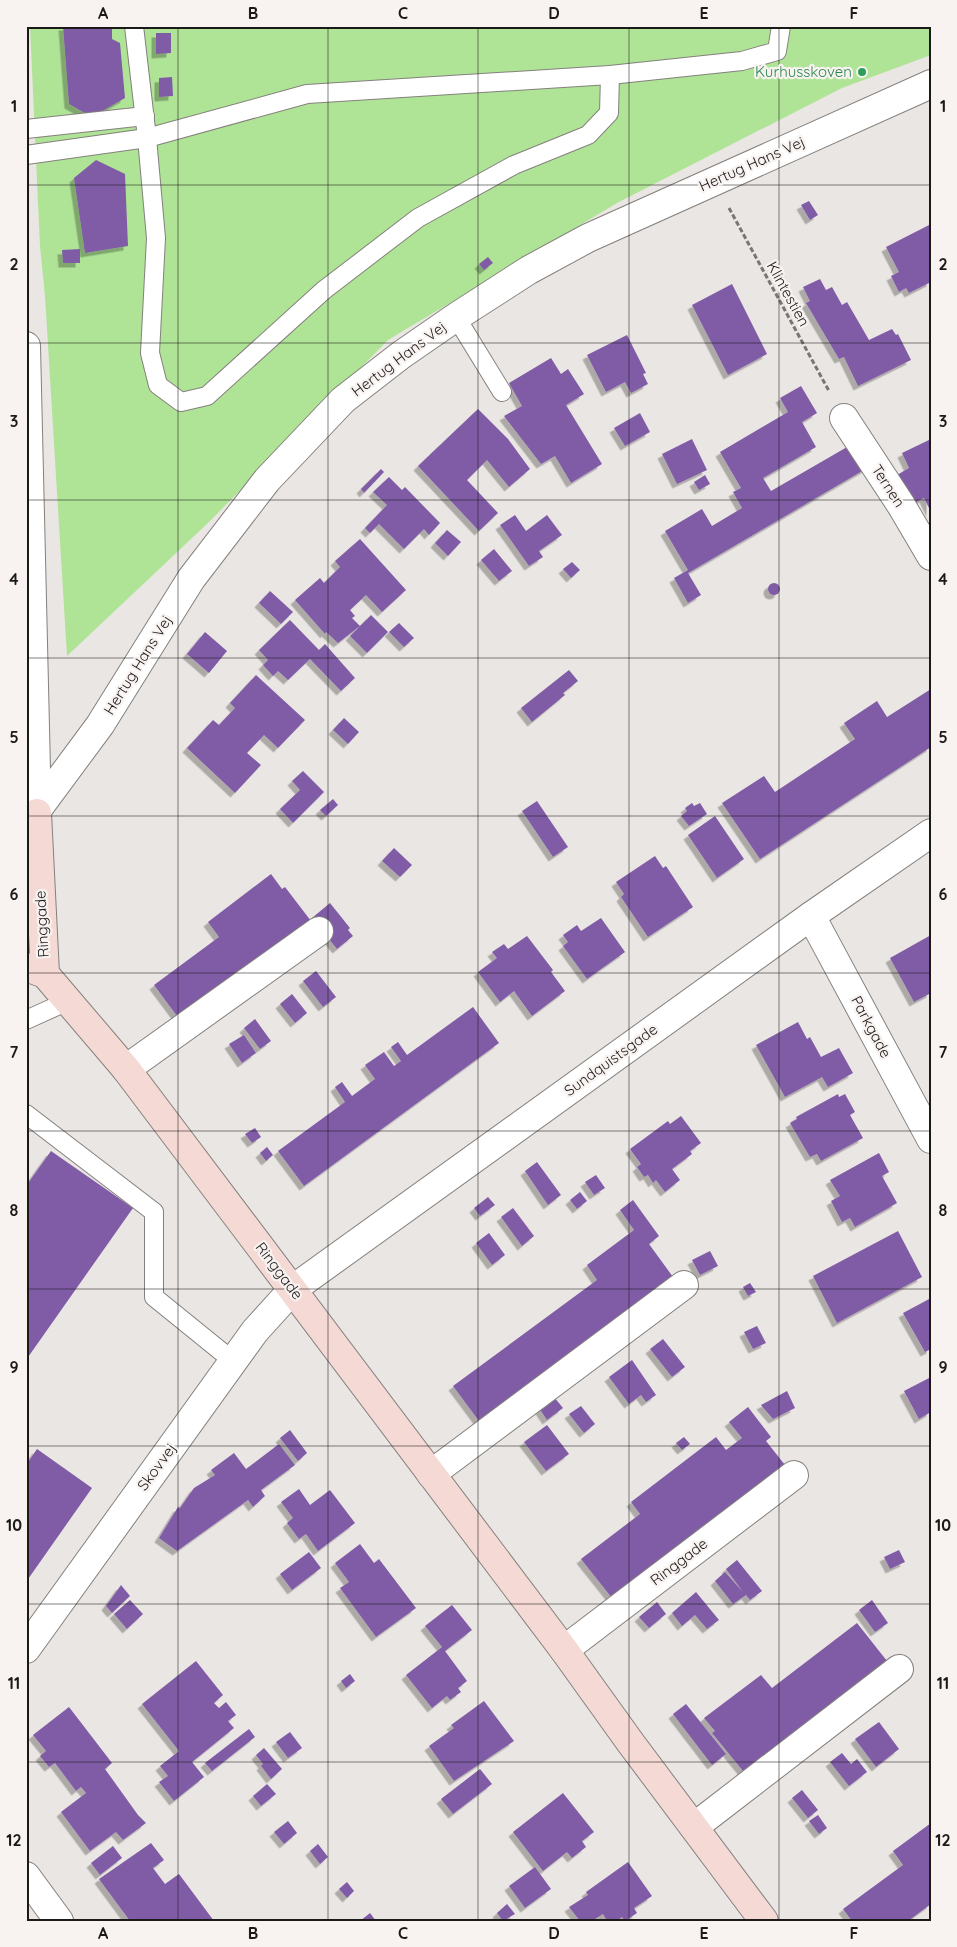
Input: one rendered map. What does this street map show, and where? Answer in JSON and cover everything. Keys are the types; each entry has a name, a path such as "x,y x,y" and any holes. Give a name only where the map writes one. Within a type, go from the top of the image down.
{"street":[{"name":"Hertug Hans Vej","path":"32,819 100,725 191,579 267,480 343,400 401,355 456,317 529,270 588,238 713,180 931,84"},
{"path":"26,346 32,819"},
{"name":"Ternen","path":"844,418 928,545"},
{"name":"Ringgade","path":"32,819 35,971 68,1001 126,1069 564,1650 764,1921"},
{"name":"Sundquistsgade","path":"293,1289 811,916 931,833"},
{"name":"Parkgade","path":"811,916 931,1139"},
{"path":"126,1069 320,931"},
{"path":"431,1474 684,1286"},
{"name":"Skovvej","path":"26,1648 255,1331 293,1289"},
{"name":"Ringgade","path":"564,1650 794,1475"},
{"path":"694,1827 899,1669"},
{"path":"26,1876 59,1921"}],"lane":[{"path":"134,26 145,116 156,238 150,353 158,385 181,402 207,396 324,290 418,218 514,165 588,135 609,113 610,75"},
{"path":"26,155 147,138 307,94 610,75 742,61 777,51 781,26"},
{"path":"26,129 145,116"},
{"path":"456,317 502,392"},
{"path":"26,1020 68,1001"},
{"path":"26,1114 154,1212 154,1297 233,1361"}],"path":[{"name":"Klintestien","path":"713,180 844,418"}],"green space":[{"path":"30,26 931,26 931,55 842,88 617,203 388,340 209,522 67,656 45,296 40,246"}],"building":[{"path":"63,26 112,26 112,39 120,43 125,98 92,117 69,104"},
{"path":"156,33 171,33 171,53 156,54"},
{"path":"172,77 173,96 159,97 159,78"},
{"path":"96,160 125,174 128,246 85,253 74,178"},
{"path":"809,201 818,215 810,220 801,205"},
{"path":"931,224 931,282 909,293 906,288 899,292 891,276 899,272 886,247"},
{"path":"80,249 80,263 63,263 62,250"},
{"path":"488,257 493,263 484,270 479,264"},
{"path":"820,279 826,290 832,287 842,305 847,302 869,340 892,329 896,335 898,334 911,360 858,386 844,357 839,359 806,303 810,301 803,287"},
{"path":"732,284 767,354 728,375 692,305"},
{"path":"627,335 646,373 643,374 648,384 631,393 625,382 606,392 587,355"},
{"path":"551,358 561,374 568,369 584,394 566,405 602,464 571,483 555,456 541,464 504,416 522,406 509,383"},
{"path":"801,386 817,413 802,422 816,447 763,478 771,491 854,443 869,467 688,573 701,595 688,603 674,578 688,570 665,531 702,509 712,526 742,508 733,492 741,488 720,452 788,412 780,398"},
{"path":"478,409 508,439 530,469 509,487 487,460 467,480 498,513 479,531 418,466"},
{"path":"640,413 650,432 625,446 614,428"},
{"path":"692,439 707,470 677,484 662,454"},
{"path":"931,439 931,512 924,498 911,505 897,475 909,468 902,453"},
{"path":"381,469 384,472 364,493 361,489"},
{"path":"705,475 710,484 699,490 694,482"},
{"path":"389,477 402,490 405,487 440,523 429,535 424,529 404,549 379,524 370,533 365,528 387,505 373,492"},
{"path":"515,515 526,531 547,515 562,535 539,551 543,557 529,566 500,525"},
{"path":"447,530 461,542 448,556 435,543"},
{"path":"360,539 406,590 382,612 366,595 350,610 355,616 352,618 360,626 338,643 326,632 325,634 295,600 320,578 324,583 340,567 335,561"},
{"path":"494,549 512,571 499,581 481,560"},
{"path":"572,562 580,570 571,578 563,569"},
{"path":"772,583 776,583 780,589 776,595 772,595 768,591 768,587"},
{"path":"270,591 293,612 281,624 259,603"},
{"path":"371,615 388,632 367,653 350,636"},
{"path":"290,620 319,650 325,644 355,678 341,691 310,659 288,680 278,671 273,676 263,665 268,660 259,650"},
{"path":"399,623 414,638 404,647 389,632"},
{"path":"205,632 227,651 209,673 187,654"},
{"path":"569,670 578,681 563,693 565,695 532,722 521,708"},
{"path":"256,675 305,720 278,748 264,735 247,753 261,765 235,793 187,748 213,720 219,725 235,708 230,703"},
{"path":"931,689 931,747 760,859 722,803 764,776 775,792 855,739 844,723 877,701 887,717"},
{"path":"344,718 359,732 348,744 333,730"},
{"path":"303,771 324,792 293,823 280,809 300,790 292,781"},
{"path":"333,799 338,805 326,816 320,810"},
{"path":"537,801 568,847 553,857 522,811"},
{"path":"692,803 694,806 700,803 707,814 689,826 681,816 687,811 685,808"},
{"path":"715,816 744,859 717,878 688,835"},
{"path":"394,848 412,865 400,877 382,861"},
{"path":"655,856 663,868 666,866 693,907 648,937 621,897 624,894 616,882"},
{"path":"271,874 282,889 285,887 311,921 180,1020 154,985 219,937 208,922"},
{"path":"330,903 350,928 348,930 353,936 337,949 312,918"},
{"path":"601,918 625,952 587,979 563,946 568,942 563,935 577,925 581,931"},
{"path":"931,935 931,993 914,1002 890,958"},
{"path":"527,936 553,970 551,972 565,991 532,1016 514,991 500,1002 478,972 497,958 492,952 504,944 508,949"},
{"path":"316,971 336,997 323,1007 303,981"},
{"path":"292,994 307,1013 295,1023 280,1004"},
{"path":"473,1007 499,1043 304,1186 278,1151 345,1102 335,1087 342,1082 352,1096 375,1079 365,1065 384,1052 394,1066 401,1061 391,1047 398,1042 407,1055"},
{"path":"255,1019 271,1041 260,1049 244,1028"},
{"path":"798,1022 807,1039 810,1037 821,1057 839,1048 853,1073 828,1087 822,1077 785,1097 756,1045"},
{"path":"244,1035 256,1053 242,1063 229,1044"},
{"path":"838,1094 839,1097 845,1094 855,1112 850,1115 863,1138 821,1161 817,1154 810,1157 790,1123 797,1119 796,1117"},
{"path":"681,1116 701,1143 690,1151 692,1154 672,1169 680,1180 665,1192 656,1180 653,1183 648,1175 644,1177 637,1167 641,1164 630,1149 668,1121 670,1124"},
{"path":"255,1128 261,1137 252,1143 245,1134"},
{"path":"267,1147 273,1155 266,1161 260,1153"},
{"path":"51,1151 133,1208 26,1360 26,1186"},
{"path":"879,1153 889,1172 882,1176 897,1203 855,1227 850,1218 842,1222 831,1201 840,1196 830,1180"},
{"path":"537,1162 561,1195 548,1205 525,1171"},
{"path":"596,1175 605,1188 594,1195 585,1182"},
{"path":"580,1192 587,1201 577,1209 570,1200"},
{"path":"488,1197 495,1205 480,1216 474,1208"},
{"path":"633,1200 659,1236 649,1244 673,1277 479,1421 453,1386 597,1280 587,1265 634,1230 620,1210"},
{"path":"513,1208 534,1236 522,1246 501,1217"},
{"path":"898,1231 922,1277 837,1323 813,1276"},
{"path":"489,1233 505,1255 492,1265 476,1243"},
{"path":"710,1251 718,1266 700,1275 692,1260"},
{"path":"750,1283 756,1292 748,1296 743,1287"},
{"path":"931,1298 931,1349 925,1352 903,1313"},
{"path":"757,1326 766,1343 753,1349 744,1332"},
{"path":"663,1339 685,1367 672,1377 650,1349"},
{"path":"632,1360 656,1395 646,1402 641,1395 629,1404 609,1377"},
{"path":"931,1377 931,1412 919,1419 904,1391"},
{"path":"787,1391 795,1408 773,1419 761,1405"},
{"path":"554,1397 563,1408 547,1420 539,1408"},
{"path":"581,1406 595,1424 584,1433 569,1414"},
{"path":"748,1407 771,1437 766,1441 785,1465 612,1598 581,1559 640,1514 631,1502 716,1437 726,1450 742,1438 729,1422"},
{"path":"547,1425 569,1454 546,1471 524,1442"},
{"path":"290,1430 307,1453 298,1461 280,1438"},
{"path":"684,1437 690,1444 682,1450 676,1443"},
{"path":"279,1444 295,1465 261,1490 265,1496 253,1507 248,1500 177,1551 159,1538 178,1507 180,1508 194,1488 215,1475 211,1470 234,1453 246,1469"},
{"path":"37,1449 92,1488 26,1582 26,1465"},
{"path":"299,1489 310,1505 330,1490 355,1523 318,1551 306,1534 299,1539 287,1523 293,1518 281,1502"},
{"path":"360,1544 374,1563 379,1559 416,1608 376,1637 340,1588 349,1582 335,1563"},
{"path":"899,1550 905,1562 890,1569 884,1557"},
{"path":"309,1552 321,1568 292,1590 280,1574"},
{"path":"737,1560 762,1591 750,1600 746,1595 733,1604 715,1581 725,1572 743,1592 726,1569"},
{"path":"121,1585 130,1596 112,1613 106,1606"},
{"path":"696,1592 719,1620 707,1629 695,1615 682,1626 672,1613"},
{"path":"130,1600 143,1614 127,1629 114,1614"},
{"path":"872,1600 888,1623 875,1632 859,1610"},
{"path":"657,1602 666,1614 649,1628 639,1617"},
{"path":"452,1605 472,1630 445,1651 467,1681 458,1688 461,1692 450,1700 447,1696 432,1708 406,1675 442,1647 425,1626"},
{"path":"857,1623 887,1661 743,1771 712,1733 715,1731 704,1718 761,1675 772,1688"},
{"path":"196,1661 223,1695 214,1703 219,1708 226,1702 236,1715 228,1721 234,1728 192,1762 204,1777 174,1801 159,1782 168,1776 160,1766 179,1751 142,1704"},
{"path":"350,1674 355,1681 346,1688 341,1681"},
{"path":"484,1701 514,1741 454,1781 429,1746 454,1728 451,1725"},
{"path":"686,1704 726,1754 712,1765 673,1714"},
{"path":"69,1707 112,1763 105,1769 138,1815 146,1823 123,1840 116,1832 90,1851 61,1812 86,1793 81,1787 76,1791 55,1763 49,1767 40,1756 46,1751 33,1735"},
{"path":"879,1722 899,1749 876,1767 855,1739"},
{"path":"249,1729 255,1737 212,1771 205,1763"},
{"path":"290,1732 302,1748 288,1758 276,1742"},
{"path":"264,1748 282,1769 271,1779 261,1766 263,1764 256,1755"},
{"path":"842,1753 851,1764 857,1759 867,1772 849,1786 830,1762"},
{"path":"480,1769 492,1784 453,1814 441,1799"},
{"path":"267,1784 276,1794 261,1806 253,1796"},
{"path":"802,1790 818,1810 808,1818 792,1798"},
{"path":"563,1793 594,1832 582,1841 586,1847 572,1858 567,1852 543,1871 513,1832"},
{"path":"818,1815 827,1828 819,1834 809,1821"},
{"path":"288,1821 297,1833 284,1844 274,1832"},
{"path":"931,1823 931,1904 908,1921 852,1921 843,1909 903,1865 893,1851"},
{"path":"151,1843 164,1860 153,1868 165,1884 179,1874 214,1921 130,1921 99,1879"},
{"path":"318,1844 328,1857 320,1864 310,1851"},
{"path":"113,1846 122,1858 100,1875 91,1863"},
{"path":"628,1862 652,1896 634,1908 637,1913 625,1921 622,1917 617,1921 607,1921 603,1914 592,1921 580,1921 569,1907 588,1895 586,1892"},
{"path":"535,1867 551,1889 525,1908 509,1886"},
{"path":"347,1882 354,1891 347,1898 339,1889"},
{"path":"507,1904 515,1914 503,1921 497,1913"},
{"path":"370,1913 376,1921 360,1921"}],"place":[{"name":"Kurhusskoven","path":"862,72"}]}
